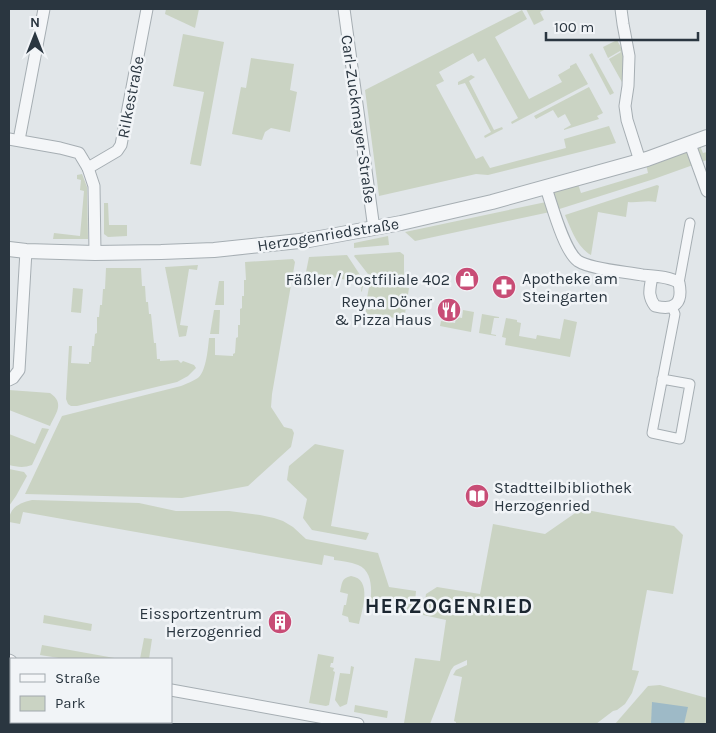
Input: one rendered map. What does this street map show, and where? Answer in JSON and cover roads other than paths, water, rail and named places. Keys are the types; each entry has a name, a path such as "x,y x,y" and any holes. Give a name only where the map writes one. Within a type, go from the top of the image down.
{"street":[{"path":"44,9 14,140 79,153 88,168 94,186 95,253"},
{"name":"Rilkestraße","path":"88,168 117,151 121,145 147,9"},
{"name":"Carl-Zuckmayer-Straße","path":"344,9 374,229"},
{"path":"621,9 629,56 625,106 627,120 640,161"},
{"name":"Herzogenriedstraße","path":"9,249 95,253 161,252 220,249 309,240 374,229 492,202 640,161 707,137"},
{"path":"690,144 707,190"},
{"path":"546,188 572,256 580,262 592,266 675,280 679,283"},
{"path":"652,276 649,294 655,306 666,309 672,307 679,299 681,291 679,283 690,223"},
{"path":"9,380 19,370 26,251"},
{"path":"662,378 690,384 680,439 652,434 662,378 675,314 672,307"},
{"path":"172,690 358,724"}],"water":[{"path":"652,702 688,707 684,724 651,724"}],"place":[{"name":"Fäßler / Postfiliale 402","path":"467,279"},
{"name":"Apotheke am Steingarten","path":"504,287"},
{"name":"Reyna Döner & Pizza Haus","path":"449,310"},
{"name":"Stadtteilbibliothek Herzogenried","path":"477,496"},
{"name":"Eissportzentrum Herzogenried","path":"280,622"}],"district":[{"name":"HERZOGENRIED","path":"449,606"}]}
